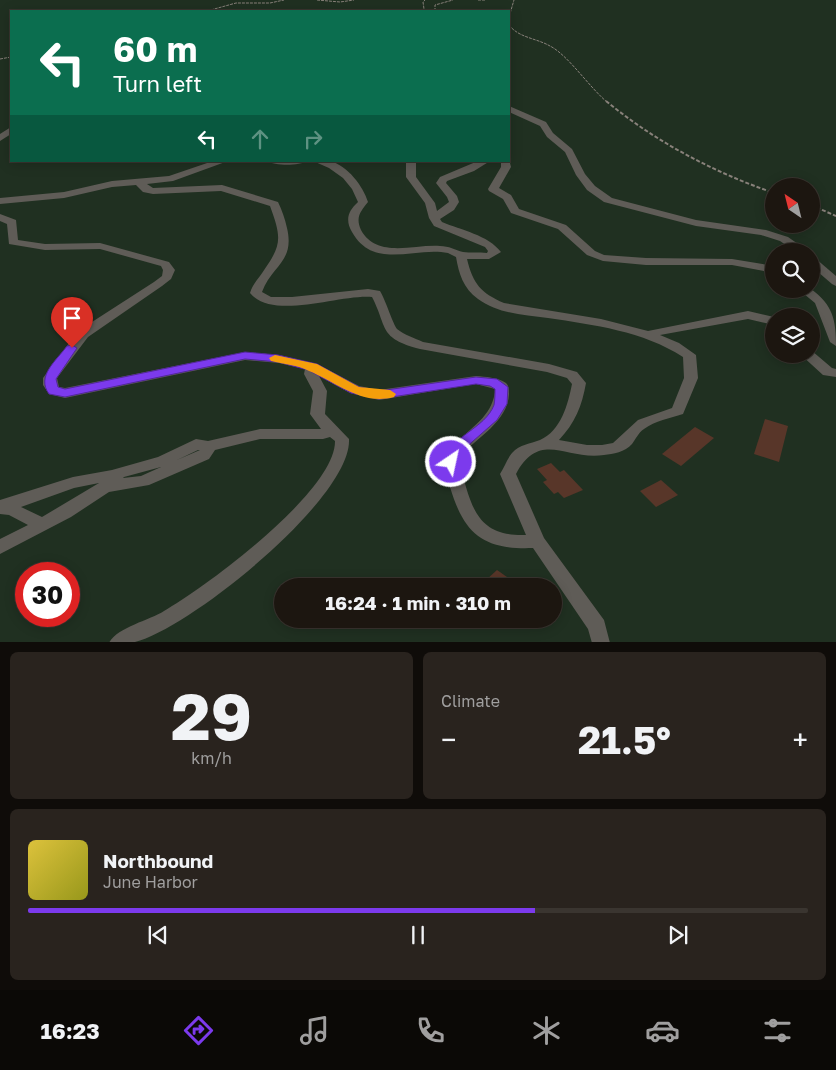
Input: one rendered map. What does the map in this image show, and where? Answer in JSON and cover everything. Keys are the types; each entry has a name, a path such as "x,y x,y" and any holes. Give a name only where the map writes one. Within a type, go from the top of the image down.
{"street":[{"path":"510,109 543,124 550,135 569,151 581,176 591,188 608,200 696,222 762,232 784,239 790,243"},
{"path":"0,201 64,195 112,184 176,177 220,162"},
{"path":"325,162 343,172 362,194 363,202 353,213 351,220 356,232 374,248 390,252 412,252 436,248 452,250 461,255 489,256 495,252 489,245 445,228 434,218 430,203 411,177 411,162"},
{"path":"434,218 450,208 454,202 440,183 443,179 471,169 483,162"},
{"path":"506,162 506,166 493,189 507,197 515,211 562,227 578,238 585,249 596,256 650,262 705,260 765,268"},
{"path":"139,182 147,190 153,191 222,188 274,204 278,211 285,242 283,251 257,289 256,293 268,301 292,301 368,293 376,294 381,302 386,324 392,334 420,344 549,368 572,375 579,383 567,425 548,443"},
{"path":"0,217 12,222 12,242 45,247 100,246 165,264 169,270 167,276 158,284 83,334 50,378 50,385 54,391 65,393 245,356 278,359 312,367 355,390 379,395 476,380 492,382 502,387 501,404 492,417 453,454 451,462 469,517 479,529 492,540 537,541"},
{"path":"461,255 467,280 479,294 493,303 514,310 588,321 648,335 677,346 689,355 691,378 678,411 654,418 636,427 628,441 616,448 601,451 548,443 527,449 514,459 508,474 537,541 597,626 601,642"},
{"path":"820,268 836,282"},
{"path":"815,298 820,302 836,342"},
{"path":"648,335 659,331 748,315 765,319"},
{"path":"818,363 828,372 836,373"},
{"path":"118,642 168,618 190,605 271,542 331,473 342,452 342,439 317,416 315,408 320,391 312,374 312,367"},
{"path":"0,547 65,513 110,482 119,473 163,461 196,444 208,446 260,434 323,434 332,430"},
{"path":"1,507 56,488 104,475 110,482"},
{"path":"1,507 14,510 42,526"}],"path":[{"path":"212,10 236,3 270,3 284,0"},
{"path":"316,0 340,2 354,0"},
{"path":"422,10 424,9 422,2 425,0"},
{"path":"436,10 435,5 453,0"},
{"path":"478,0 486,0"},
{"path":"510,14 514,0"},
{"path":"510,26 515,32 557,51 603,99 679,152 738,182 765,190"},
{"path":"820,209 836,216"}],"green space":[{"path":"0,0 836,0 836,642 0,642"}],"building":[{"path":"765,419 788,426 779,462 754,454"},
{"path":"695,427 714,438 681,466 662,454"},
{"path":"551,463 560,472 564,470 583,490 564,498 558,492 554,494 543,482 547,480 537,469"},
{"path":"661,480 678,495 656,507 640,491"},
{"path":"497,570 507,577 506,578 488,578"}],"slow traffic":[{"path":"275,358 312,367 355,390 379,395 390,394"}],"route":[{"path":"72,348 50,378 50,385 54,391 65,393 184,367 245,356 278,359 312,367 355,390 379,395 476,380 492,382 502,387 501,404 492,417 453,454 451,462"}]}
